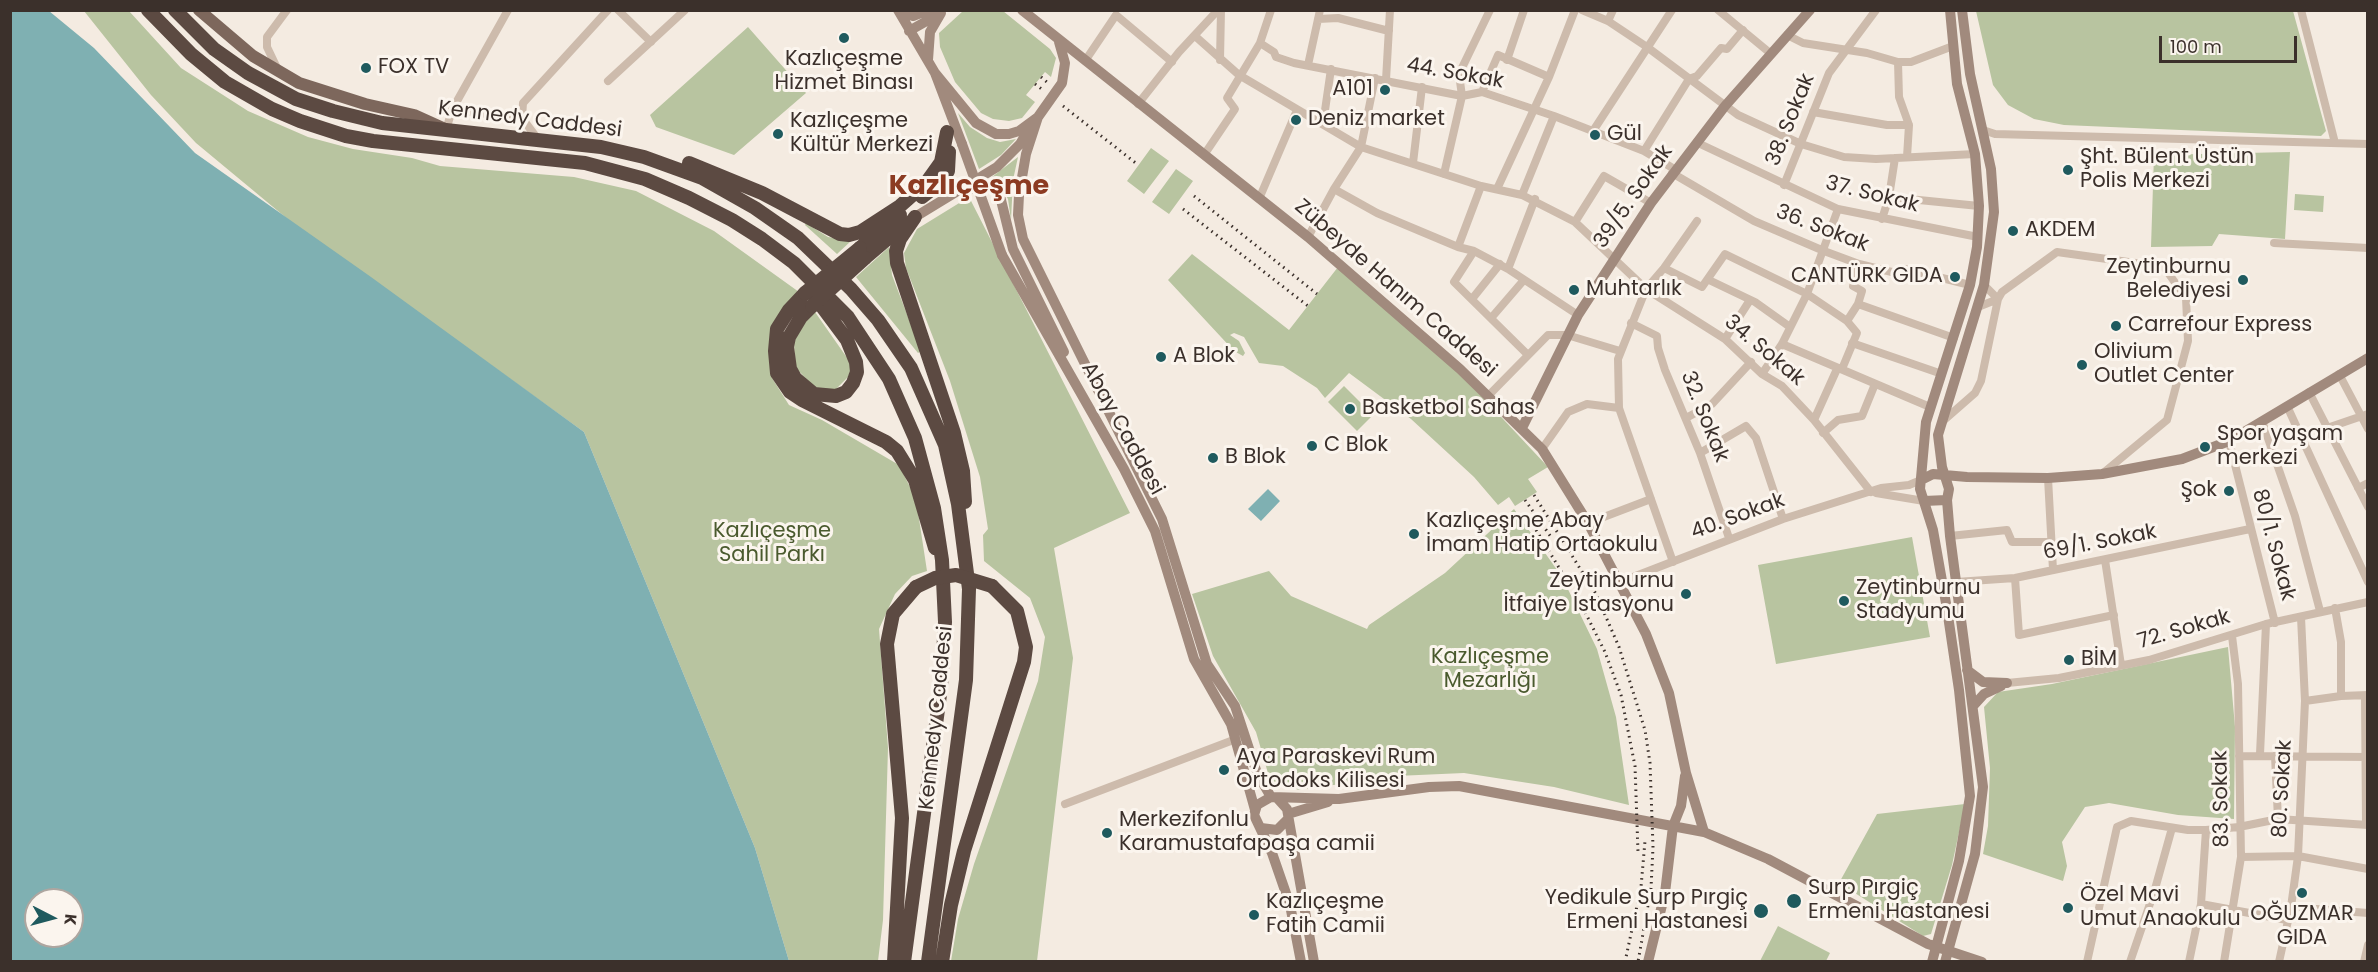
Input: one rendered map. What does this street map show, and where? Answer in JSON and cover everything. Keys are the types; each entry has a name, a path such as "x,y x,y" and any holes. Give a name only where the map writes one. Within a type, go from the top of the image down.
{"highway":[{"name":"Kennedy Caddesi","path":"148,10 209,70 244,94 300,121 346,136 373,141 577,162 627,174 689,198 732,219 794,263 848,317 889,379 924,467 934,508 942,560 945,622 941,687 904,962"},
{"name":"Kennedy Caddesi","path":"174,10 200,37 231,62 296,99 356,117 446,130 537,138 632,153 702,178 755,208 811,250 865,304 896,343 927,401 950,465 962,528 969,589 969,646 928,962"},
{"path":"794,263 806,285 847,340 856,362 857,372 853,383 836,396 814,394 795,378 790,369 787,347 789,337 801,317 812,306 863,253 941,182 948,171 950,159 947,132"},
{"path":"632,153 664,157 692,164 762,193 840,234 849,235 860,232 900,206 926,183 941,162 947,132"},
{"path":"915,217 804,293 789,310 777,329 775,351 777,373 790,392 886,442 897,451 915,480 929,533 942,560"},
{"path":"915,217 900,238 896,251 897,263 954,433 965,494 962,528"},
{"path":"894,962 902,818 886,644 893,614 916,587 935,578 956,575 992,586 1017,611 1026,647 1024,662 967,842 951,905 942,962"}],"main road":[{"path":"199,10 227,36 299,83 341,97 427,119 446,130"},
{"path":"898,11 914,16 928,10"},
{"name":"Zübeyde Hanım Caddesi","path":"1022,10 1058,42 1308,237 1489,395 1542,449 1588,523 1646,634 1668,693 1686,773 1704,832"},
{"path":"1950,10 1957,84 1975,154 1978,275 1984,285"},
{"path":"1947,957 1970,876 1982,817 1983,771 1950,536 1947,500 1949,489 1938,448 1940,424 1984,285 1994,212 1991,169 1970,74 1962,10"},
{"name":"Abay Caddesi","path":"898,11 935,74 1002,255 1124,469 1155,531 1194,660 1204,681 1231,724 1255,810"},
{"path":"909,31 943,12"},
{"path":"928,60 930,32 943,12"},
{"name":"39/5. Sokak","path":"1522,428 1578,315 1651,203 1725,106 1804,13"},
{"name":"Abay Caddesi","path":"1058,42 1065,57 1066,71 1062,83 1038,117 1026,154 1018,195 1018,215 1023,238 1162,519 1207,664 1235,706 1257,773 1274,798"},
{"path":"935,74 947,132"},
{"name":"Abay Caddesi","path":"935,74 968,116 986,130 996,134 1019,131 1038,117"},
{"path":"915,217 998,167 1020,144 1038,117"},
{"path":"961,190 986,187 995,190 1000,196 1013,249 1063,349 1081,394"},
{"path":"1932,962 1964,840 1970,796 1952,641 1933,530 1924,501 1921,480 1922,439 1930,407 1970,285 1978,242"},
{"path":"1921,480 1933,474 2048,478 2102,474 2182,459 2229,441 2367,358"},
{"path":"1924,501 1947,500"},
{"path":"1952,641 1960,662 1983,682 2007,683"},
{"path":"1974,705 1984,694 2007,683"},
{"path":"1648,962 1665,893 1672,826 1681,806 1686,773"},
{"path":"1301,962 1290,905 1262,828 1256,822 1255,810 1261,801 1274,798 1339,799 1429,787 1459,786 1704,832 1768,859 1937,947 1947,957 1982,962"},
{"path":"1274,798 1285,804 1295,848 1314,962"},
{"path":"1262,828 1277,830 1288,817 1339,799"}],"street":[{"path":"280,72 267,47 267,37 287,10"},
{"path":"446,130 452,110 508,10"},
{"path":"537,138 522,118 523,103 608,10"},
{"path":"618,10 651,42"},
{"path":"608,81 685,10"},
{"path":"1138,104 1172,62 1220,10"},
{"path":"1220,10 1220,60"},
{"path":"1204,155 1235,109 1227,98 1260,43 1271,10"},
{"path":"1308,65 1320,10"},
{"path":"1386,80 1390,10"},
{"path":"1444,174 1462,96 1459,74 1490,10"},
{"path":"1507,60 1524,10"},
{"path":"1497,189 1532,109 1549,77 1575,10"},
{"path":"1582,10 1608,21 1647,46 1725,106 1801,144 1844,157 1895,158 1975,154"},
{"path":"1608,21 1613,10"},
{"path":"1593,131 1672,10"},
{"path":"1718,10 1770,53"},
{"name":"38. Sokak","path":"1784,185 1829,73 1876,10"},
{"path":"2301,10 2335,143"},
{"path":"1085,61 1116,15 1172,62"},
{"path":"1318,20 1338,18 1389,31"},
{"path":"1644,151 1689,79 1697,76 1721,48 1727,49 1743,30"},
{"path":"1787,35 1803,43 1848,50 1898,62 1911,62 1953,46"},
{"name":"34. Sokak","path":"1195,36 1239,75 1361,147 1481,186 1534,199 1575,222 1646,289 1725,339 1762,374 1782,386 1814,420 1871,492"},
{"name":"44. Sokak","path":"1260,43 1274,52 1276,57 1308,65 1462,96 1482,92 1554,116 1644,151 1674,171"},
{"path":"1482,92 1498,55 1549,77"},
{"path":"1898,62 1899,97 1909,125 1907,157"},
{"path":"1323,124 1331,69"},
{"path":"1308,237 1334,189 1361,147 1375,78"},
{"path":"1413,163 1422,87"},
{"path":"452,110 522,118"},
{"path":"1259,199 1297,110"},
{"path":"1813,112 1887,125 1909,125"},
{"path":"1522,195 1554,116"},
{"path":"1983,130 1995,134 2367,144"},
{"name":"37. Sokak","path":"1698,143 1838,209 1978,242"},
{"path":"1882,219 1889,197 1895,158"},
{"name":"36. Sokak","path":"1674,171 1754,221 1824,251 1859,264 1896,273 1906,269 1970,285"},
{"path":"1575,222 1604,176 1651,203"},
{"path":"1458,248 1481,186"},
{"path":"1334,189 1377,213 1458,248 1474,250 1500,264 1578,315"},
{"path":"1889,197 1978,206"},
{"path":"1508,269 1534,199"},
{"path":"1762,374 1782,344 1807,294 1838,209"},
{"path":"1673,562 1619,408 1618,358 1646,289 1697,221"},
{"path":"2274,243 2367,248"},
{"path":"1474,250 1454,282 1527,354"},
{"path":"1940,424 1975,393 1981,381 1998,299 2002,292 2057,252 2164,267 2186,298 2188,341 2167,420 2102,474"},
{"path":"1664,268 1702,287 1725,254 1807,294 1847,321 1857,333 1814,420"},
{"path":"1472,299 1500,264"},
{"path":"1847,321 1858,304 1862,291 1853,286 1859,264"},
{"path":"1709,280 1750,300 1790,327"},
{"path":"1492,317 1523,281"},
{"path":"1984,285 1998,299"},
{"path":"1978,307 1998,299"},
{"path":"1725,339 1750,300"},
{"path":"1858,304 1954,338"},
{"name":"32. Sokak","path":"1631,323 1657,336 1665,370 1700,453 1729,538"},
{"path":"1489,395 1548,335 1567,335 1620,351"},
{"path":"1852,343 1942,374"},
{"path":"1782,344 1930,407"},
{"path":"1686,418 1712,404 1751,363"},
{"path":"2338,374 2364,415 2367,429"},
{"path":"1823,433 1838,420 1862,416 1875,384"},
{"path":"2309,392 2367,507"},
{"path":"1542,449 1568,412 1587,404 1619,408"},
{"path":"2287,406 2367,582"},
{"path":"2327,428 2364,415"},
{"path":"2262,421 2295,516 2320,611"},
{"path":"1700,453 1746,426 1756,438 1783,519"},
{"name":"80/1. Sokak","path":"2229,441 2275,623"},
{"path":"2048,478 2053,570"},
{"name":"40. Sokak","path":"1620,582 1783,519 1871,492 1921,480"},
{"path":"2358,488 2367,483"},
{"path":"1871,492 1924,501"},
{"path":"1588,523 1651,499"},
{"path":"1950,536 2007,530 2012,542 2051,542"},
{"name":"69/1. Sokak","path":"1956,582 2015,578 2250,530"},
{"path":"2105,560 2121,665"},
{"path":"2015,578 2019,635 2114,615"},
{"name":"72. Sokak","path":"2007,683 2058,678 2149,660 2266,624 2367,602"},
{"path":"2335,608 2341,642 2341,696"},
{"name":"80. Sokak","path":"2279,962 2291,907 2298,856 2305,701 2301,617"},
{"path":"2260,754 2266,624"},
{"name":"83. Sokak","path":"2224,962 2241,857 2238,684 2232,636"},
{"path":"2087,962 2117,827 2131,820 2172,828 2206,830 2239,827 2278,819 2366,825 2366,695 2305,701"},
{"path":"1065,804 1236,739"},
{"path":"2239,756 2260,754 2366,757"},
{"path":"2275,756 2278,819"},
{"path":"2130,962 2155,890 2172,828"},
{"path":"2192,961 2201,904 2206,830"},
{"path":"2241,857 2298,856 2367,869"},
{"path":"2201,904 2288,921"},
{"path":"2291,907 2367,913"},
{"path":"2364,962 2367,945"}],"green space":[{"name":"Kazlıçeşme Sahil Parkı","path":"84,11 129,11 181,68 248,111 308,137 353,149 412,158 440,166 574,177 636,191 714,231 799,292 772,331 772,378 789,405 822,420 899,465 916,499 927,571 912,576 895,594 879,629 888,748 883,920 878,961 789,961 755,848 584,432 290,221 196,143 151,95"},
{"path":"963,11 1003,11 1050,49 1056,58 1051,77 1045,72 1026,95 1035,102 1022,118 1009,121 993,119 981,113 955,82 940,47 939,33"},
{"path":"1976,11 2293,11 2326,131 2321,136 2064,125 2034,119 2008,105 1993,85"},
{"path":"748,27 806,93 734,155 656,127 650,115"},
{"path":"958,113 970,127 987,138 1000,142 1016,139 1001,155 979,169"},
{"path":"1151,148 1169,161 1144,194 1127,181"},
{"path":"2290,152 2285,239 2219,234 2212,246 2151,247 2154,155"},
{"path":"1018,157 1013,180 1011,220 1008,199 999,184 988,180"},
{"path":"1176,169 1193,181 1169,214 1152,202"},
{"path":"2295,194 2324,196 2323,212 2294,210"},
{"path":"969,197 1130,513 1054,548 1073,658 1037,961 951,961 958,919 974,864 1038,681 1045,637 1030,598 984,561 983,535 988,529 980,477 950,381 906,268 904,253 917,229"},
{"path":"806,223 828,237 851,241 837,254 805,225"},
{"path":"889,247 892,275 921,351 918,353 856,277"},
{"path":"1192,254 1289,330 1338,267 1460,373 1548,467 1528,479 1537,492 1515,506 1509,497 1498,505 1474,477 1411,419 1349,373 1325,398 1317,388 1283,366 1259,363 1244,337 1234,333 1230,335 1239,341 1245,353 1243,356 1234,351 1168,280"},
{"path":"815,312 850,362 851,370 848,377 836,389 829,391 814,387 795,367 794,341 799,329"},
{"name":"Basketbol Sahas","path":"1344,386 1373,415 1357,431 1328,402"},
{"name":"Kazlıçeşme Mezarlığı","path":"1514,509 1562,577 1597,649 1616,717 1629,805 1554,787 1464,773 1396,776 1299,790 1270,780 1256,732 1213,656 1192,594 1269,571 1291,596 1367,629 1369,625 1445,573"},
{"name":"Zeytinburnu Stadyumu","path":"1912,537 1930,637 1776,664 1758,565"},
{"path":"2228,647 2235,727 2234,819 2178,815 2109,803 2085,807 2062,842 2067,866 2063,881 1983,854 1988,826 1990,768 1984,707 1998,692 2052,684"},
{"path":"1965,804 1952,865 1931,934 1923,936 1839,883 1877,814"},
{"path":"1778,926 1830,953 1826,961 1760,961"}],"water":[{"path":"10,11 49,11 94,48 195,153 371,277 584,432 755,848 789,961 11,961"},
{"path":"1268,489 1280,501 1261,521 1248,509"}],"railway":[{"path":"1041,77 1049,84"},
{"path":"1035,84 1043,90"},
{"path":"1063,106 1137,164"},
{"path":"1194,196 1317,294"},
{"path":"1183,209 1308,306"},
{"path":"1534,495 1596,594 1619,647 1645,730 1650,763 1653,847 1651,888 1638,962"},
{"path":"1525,500 1551,537"},
{"path":"1536,530 1580,602 1605,652 1621,695 1635,766 1638,852"},
{"path":"1625,962 1641,887 1645,841"}],"place":[{"name":"Kazlıçeşme Hizmet Binası","path":"844,38"},
{"name":"FOX TV","path":"366,68"},
{"name":"A101","path":"1385,90"},
{"name":"Deniz market","path":"1296,120"},
{"name":"Kazlıçeşme Kültür Merkezi","path":"778,134"},
{"name":"Gül","path":"1595,135"},
{"name":"Şht. Bülent Üstün Polis Merkezi","path":"2068,170"},
{"name":"AKDEM","path":"2013,231"},
{"name":"CANTÜRK GIDA","path":"1955,277"},
{"name":"Zeytinburnu Belediyesi","path":"2243,280"},
{"name":"Muhtarlık","path":"1574,290"},
{"name":"Carrefour Express","path":"2116,326"},
{"name":"A Blok","path":"1161,357"},
{"name":"Olivium Outlet Center","path":"2082,365"},
{"name":"Basketbol Sahas","path":"1350,409"},
{"name":"C Blok","path":"1312,446"},
{"name":"Spor yaşam merkezi","path":"2205,447"},
{"name":"B Blok","path":"1213,458"},
{"name":"Şok","path":"2229,491"},
{"name":"Kazlıçeşme Abay İmam Hatip Ortaokulu","path":"1414,534"},
{"name":"Zeytinburnu İtfaiye İstasyonu","path":"1686,594"},
{"name":"Zeytinburnu Stadyumu","path":"1844,601"},
{"name":"BİM","path":"2069,660"},
{"name":"Aya Paraskevi Rum Ortodoks Kilisesi","path":"1224,770"},
{"name":"Merkezifonlu Karamustafapaşa camii","path":"1107,833"},
{"name":"OĞUZMAR GIDA","path":"2302,893"},
{"name":"Surp Pırgiç Ermeni Hastanesi","path":"1794,901"},
{"name":"Özel Mavi Umut Anaokulu","path":"2068,908"},
{"name":"Yedikule Surp Pırgiç Ermeni Hastanesi","path":"1761,911"},
{"name":"Kazlıçeşme Fatih Camii","path":"1254,915"}],"district":[{"name":"Kazlıçeşme","path":"969,187"}]}
